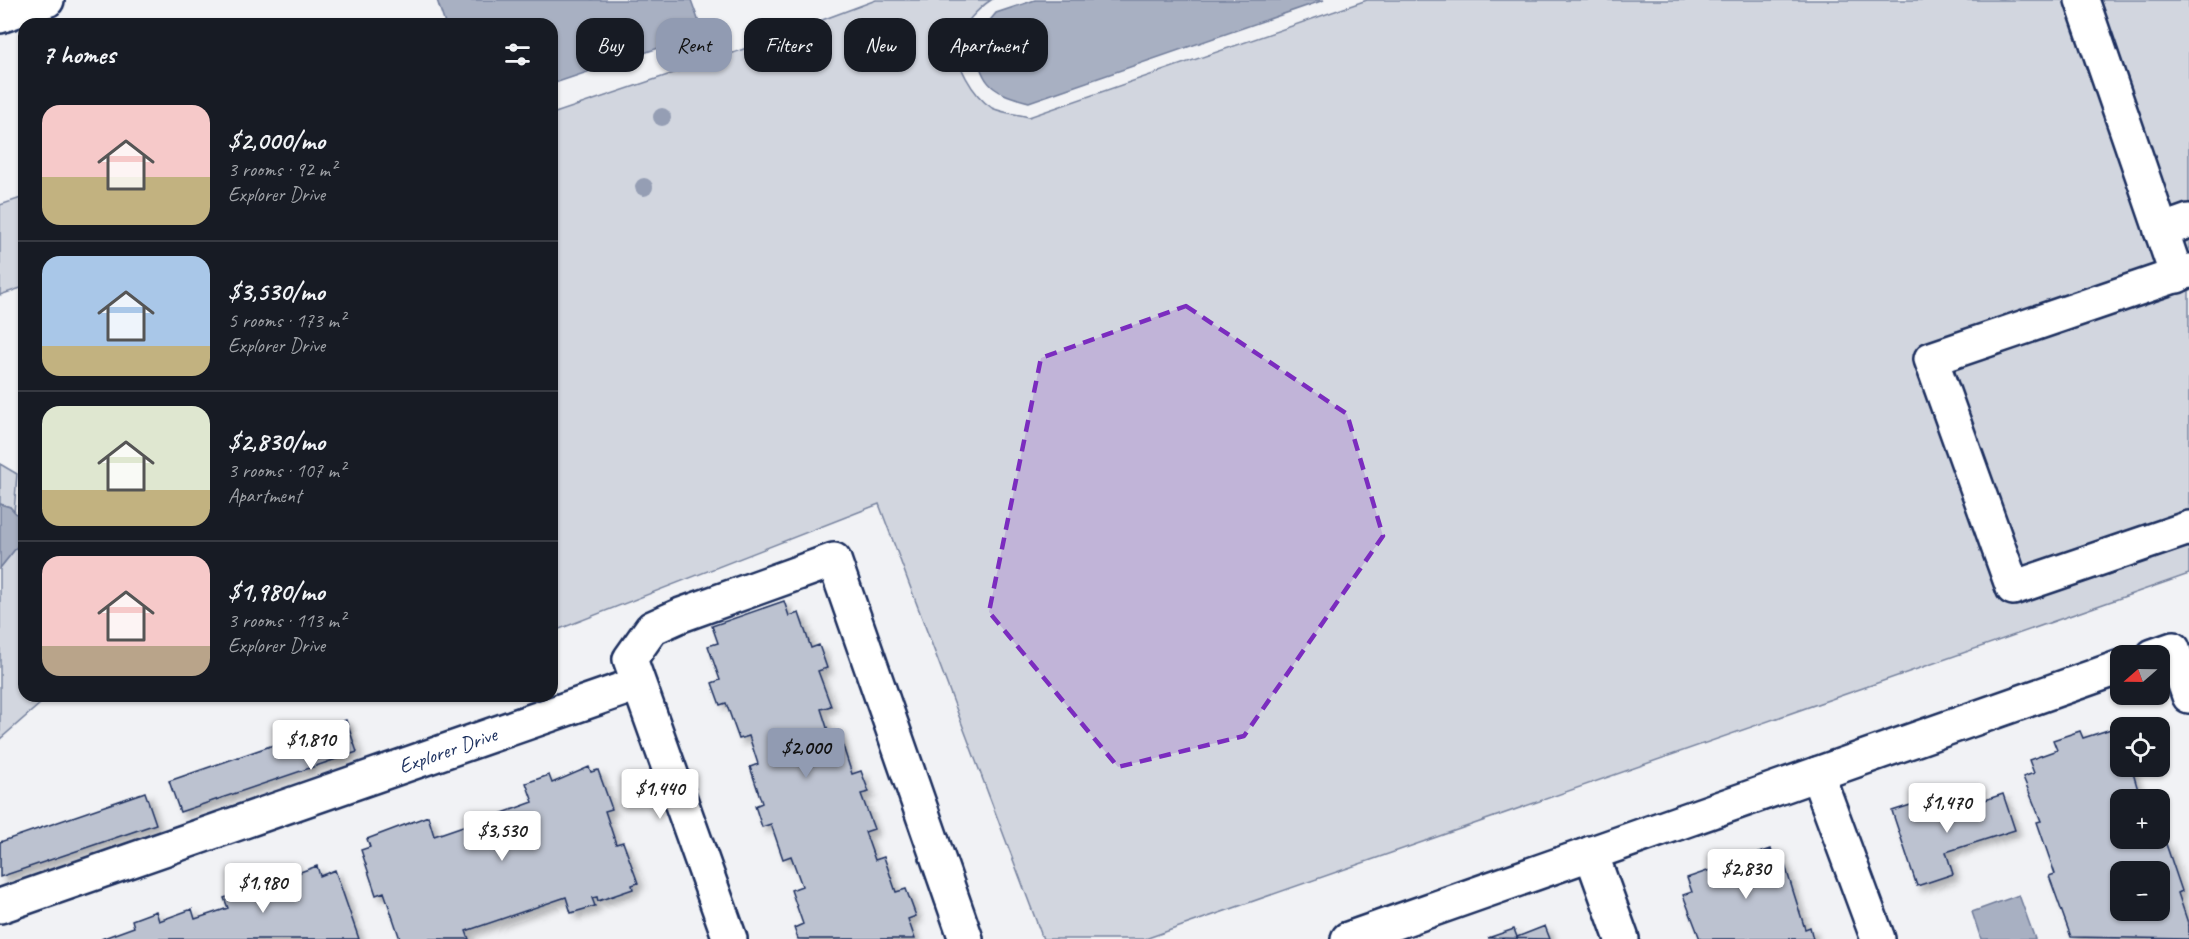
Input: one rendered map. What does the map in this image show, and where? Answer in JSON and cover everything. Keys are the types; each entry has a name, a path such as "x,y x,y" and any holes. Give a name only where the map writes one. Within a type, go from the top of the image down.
{"street":[{"path":"0,16 47,0"},
{"path":"2082,0 2143,175 2175,226 2183,274 1931,359 2013,588 2189,528"},
{"path":"730,939 630,659 652,628 681,615 834,560 966,939"},
{"path":"2170,650 2173,649 2189,696"},
{"path":"1368,936 1591,854 2110,671"},
{"name":"Explorer Drive","path":"0,906 638,684"},
{"path":"1817,774 1878,939"},
{"path":"1591,854 1622,939"}],"highlighted area":[{"path":"1186,306 1347,414 1383,536 1244,736 1118,767 989,612 1041,358"}],"shaded area":[{"path":"876,0 991,0 971,18 928,18 928,72 963,72 978,95 992,108 1029,117 1367,0 2189,0 2189,574 1145,939 1043,939 879,504 558,630 558,112 677,72 732,72 732,53 744,49 744,72 832,72 832,18 827,18"},
{"path":"18,199 18,289 0,295 0,205"},
{"path":"0,464 17,474 14,513 10,507 0,504"},
{"path":"18,546 18,702 42,702 0,739 0,568"}],"water":[{"path":"437,0 691,0 698,18 656,18 656,49 644,53 644,18 576,18 576,72 588,72 558,82 558,18 443,18"},
{"path":"1035,0 1324,0 1029,102 995,89 982,72 1048,72 1048,18 992,18 996,13"},
{"path":"0,504 10,507 18,516 18,546 0,568"},
{"path":"2019,895 2035,939 1981,939 1972,912"}],"building":[{"path":"784,601 789,616 799,613 811,648 819,645 827,668 818,671 831,706 821,709 831,740 840,737 852,774 861,771 869,792 861,794 874,829 865,832 875,860 884,857 896,892 906,889 916,916 908,919 915,939 798,939 794,928 803,924 791,890 802,886 791,856 783,859 771,824 762,827 755,806 762,803 750,767 758,764 749,736 739,739 726,703 720,705 712,683 720,680 708,646 718,643 712,626"},
{"path":"346,720 357,752 180,812 169,781"},
{"path":"2110,729 2110,777 2134,777 2138,789 2110,789 2110,849 2168,849 2182,891 2178,893 2189,926 2189,939 2071,937 2049,876 2055,874 2037,822 2041,821 2023,777 2034,773 2029,760 2057,750 2053,740 2080,731 2083,738"},
{"path":"589,767 591,772 598,770 612,809 605,811 616,844 623,842 638,883 632,885 633,889 598,901 597,897 592,898 595,906 571,913 566,897 466,931 469,939 400,939 384,892 376,895 361,850 370,847 367,839 428,816 434,836 469,824 473,834 500,824 497,815 533,802 526,783 549,775 552,783"},
{"path":"145,792 156,824 0,877 0,842"},
{"path":"2003,794 2015,830 1946,852 1953,874 1917,886 1892,811 1926,800 1932,818"},
{"path":"1771,849 1776,865 1784,862 1805,929 1810,927 1813,939 1700,939 1683,895 1692,892 1687,878 1716,868 1713,860 1739,851 1742,859"},
{"path":"317,866 320,876 335,870 359,939 101,939 134,927 132,920 156,911 159,921 192,909 195,919 228,908 224,898 262,885 260,879 276,873 278,880"},
{"path":"1545,926 1550,939 1488,938 1514,929 1517,937"}]}
